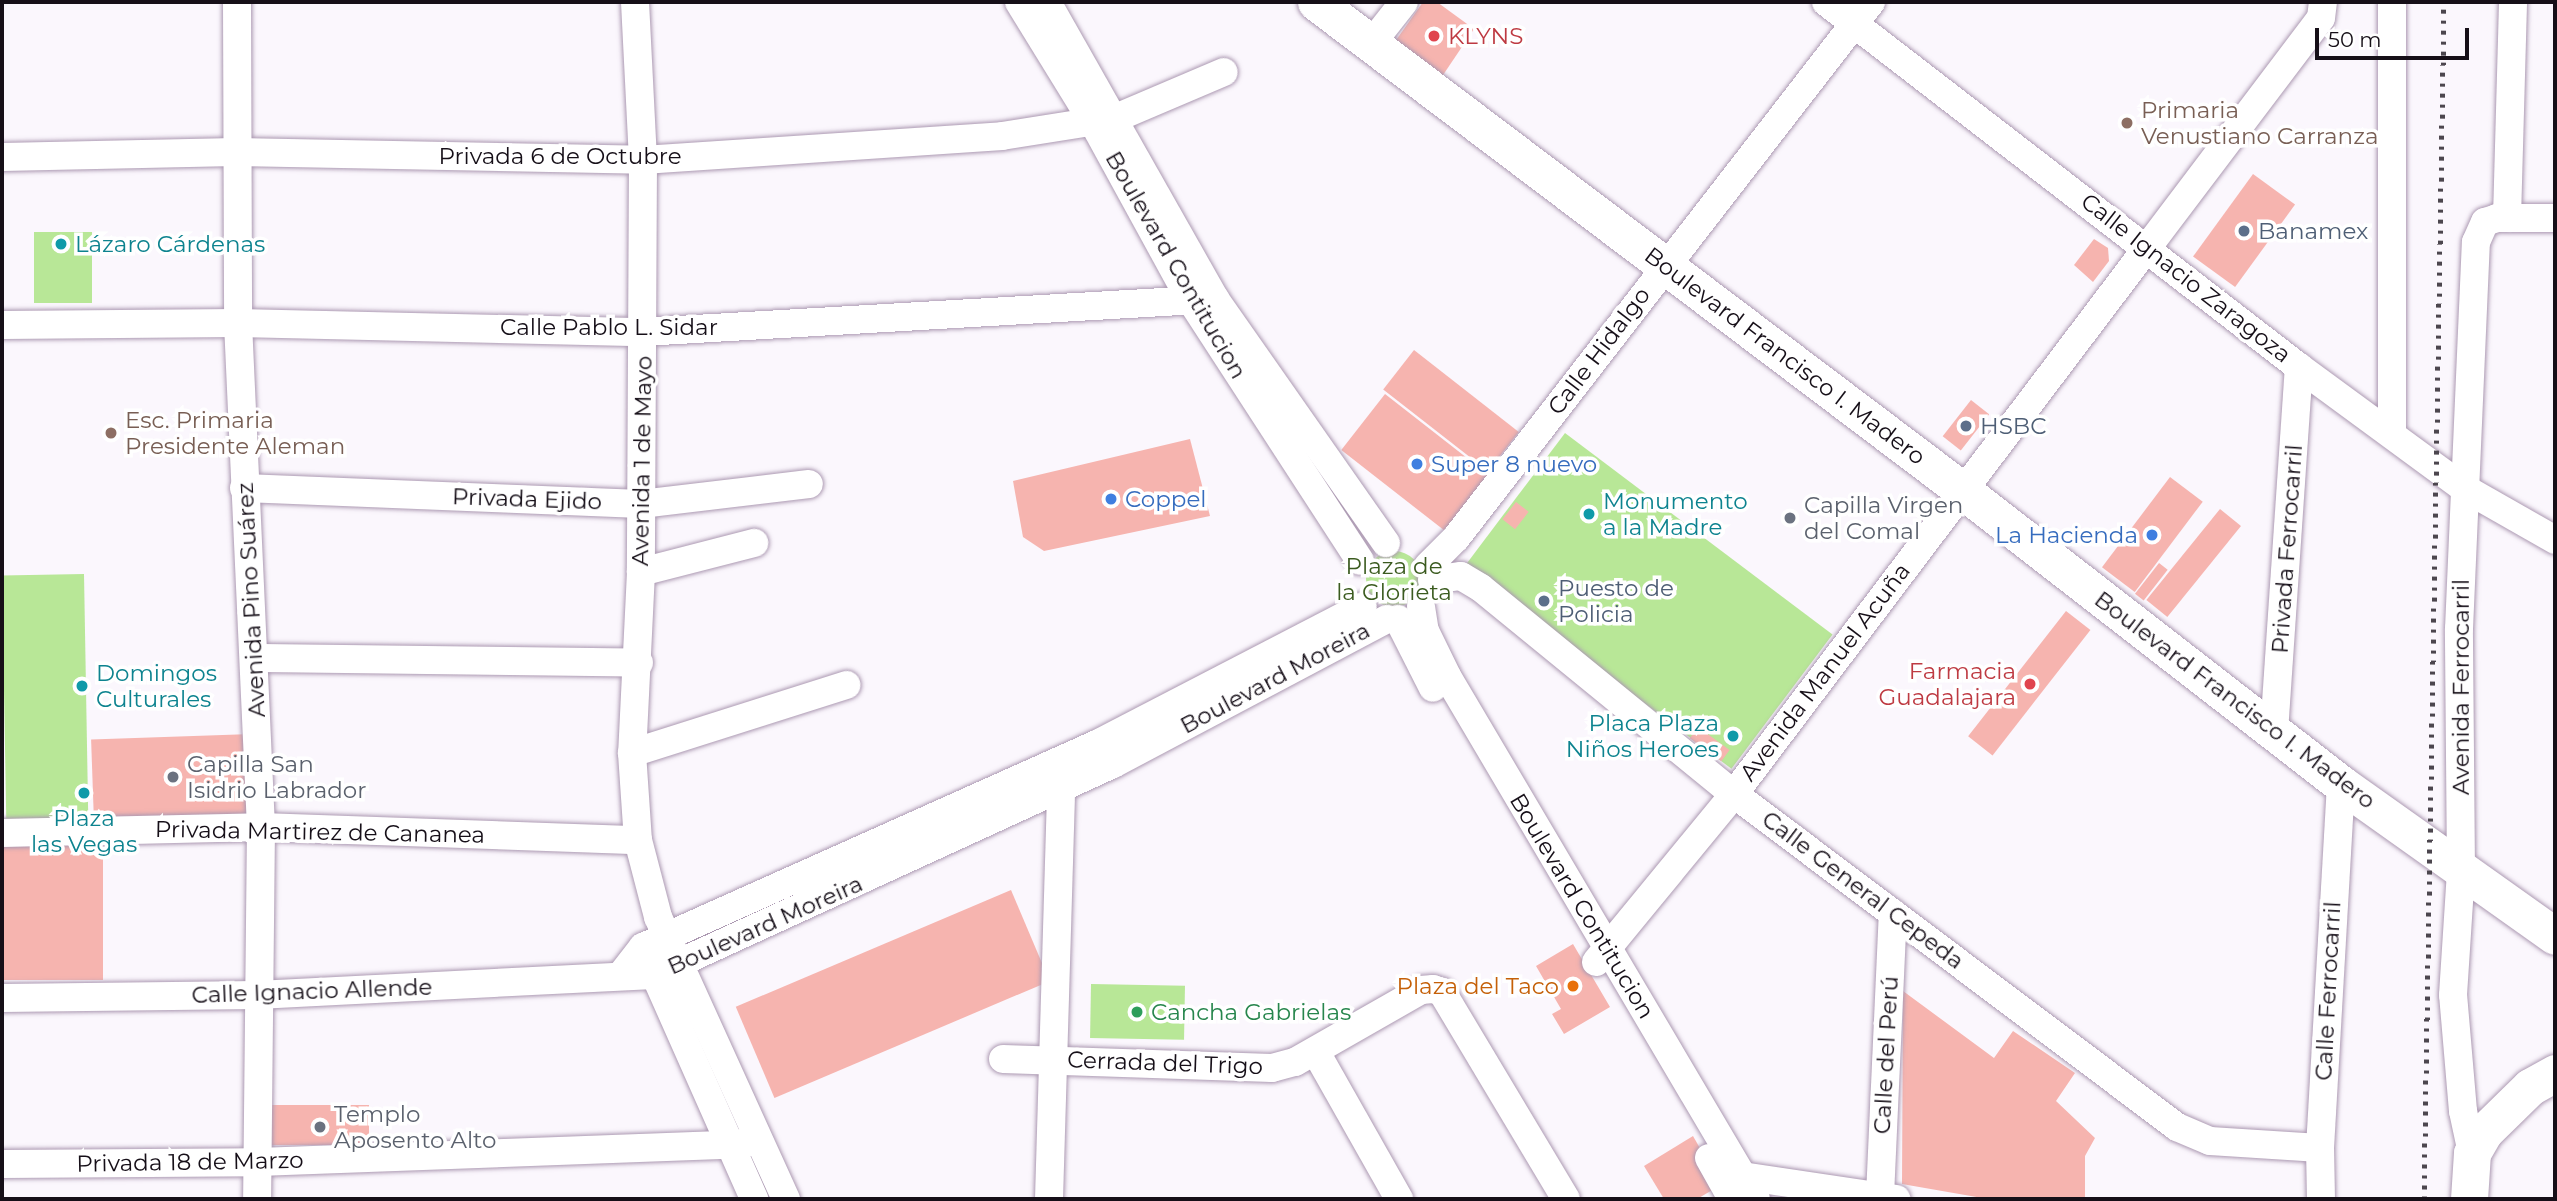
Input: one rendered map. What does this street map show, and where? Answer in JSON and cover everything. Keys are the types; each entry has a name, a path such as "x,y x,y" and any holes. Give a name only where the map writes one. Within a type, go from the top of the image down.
{"main road":[{"name":"Boulevard Francisco I. Madero","path":"1316,2 1962,490 2341,784 2555,936"},
{"path":"2472,1153 2500,1116 2530,1087 2555,1073"},
{"name":"Avenida Ferrocarril","path":"2469,1199 2472,1153"}],"street":[{"name":"Avenida Pino Suárez","path":"237,2 238,323 261,827 257,995 257,1199"},
{"name":"Avenida 1 de Mayo","path":"635,2 643,160 641,572 639,663 632,753 638,840 656,933 653,975 754,1199"},
{"name":"Boulevard Contitucion","path":"1020,2 1105,121"},
{"name":"Boulevard Contitucion","path":"1047,2 1105,121 1202,299 1360,561"},
{"path":"1371,44 1404,2"},
{"name":"Calle Ignacio Zaragoza","path":"1826,2 1863,13 2147,248 2299,367 2464,488 2555,540"},
{"path":"2392,2 2392,434"},
{"name":"Avenida Ferrocarril","path":"2472,1153 2463,1111 2454,995 2461,871 2459,629 2464,488 2476,242 2496,220 2513,2"},
{"name":"Avenida Manuel Acuña","path":"1601,954 1734,794 2147,248 2323,5"},
{"name":"Calle Hidalgo","path":"1430,573 1665,265 1863,13"},
{"name":"Privada 6 de Octubre","path":"2,157 236,152 643,160 1002,136 1105,121 1224,72"},
{"path":"2496,220 2555,218"},
{"name":"Boulevard Contitucion","path":"1202,299 1386,543"},
{"name":"Calle Pablo L. Sidar","path":"2,325 238,323 643,332 1202,299"},
{"name":"Privada Ferrocarril","path":"2274,732 2299,367"},
{"name":"Privada Ejido","path":"244,488 641,504 808,484"},
{"path":"641,572 754,543"},
{"path":"1386,543 1411,547 1430,573 1392,613 1354,576 1360,561 1371,549 1386,543"},
{"name":"Calle General Cepeda","path":"1430,573 1461,576 1481,588 1734,794 2177,1127 2210,1141 2320,1148"},
{"name":"Boulevard Contitucion","path":"1392,613 1425,631 1447,676 1601,954 1743,1191"},
{"name":"Boulevard Moreira","path":"621,975 656,933 895,835 1106,754 1392,613"},
{"path":"255,658 639,663"},
{"path":"632,753 846,685"},
{"name":"Boulevard Moreira","path":"621,975 653,975 837,892 1061,789 1106,754"},
{"name":"Calle Ferrocarril","path":"2321,1199 2320,1148 2341,784"},
{"path":"1049,1199 1061,789"},
{"name":"Privada Martirez de Cananea","path":"2,832 261,827 638,840"},
{"path":"895,835 907,860"},
{"path":"822,866 837,892"},
{"name":"Calle del Perú","path":"1888,1198 1893,913"},
{"name":"Avenida 1 de Mayo","path":"656,933 680,963 756,1141 786,1199"},
{"name":"Calle Ignacio Allende","path":"2,998 257,995 599,980 621,975"},
{"name":"Cerrada del Trigo","path":"1003,1059 1243,1069 1295,1062 1421,990 1433,989 1442,992 1566,1199"},
{"path":"1316,1052 1399,1199"},
{"name":"Privada 18 de Marzo","path":"2,1164 258,1162 728,1145 756,1141"},
{"path":"1743,1191 1888,1198"}],"green space":[{"path":"34,232 92,232 92,303 34,303"},
{"path":"1565,433 1833,635 1731,769 1464,567"},
{"name":"Plaza de la Glorieta","path":"1394,551 1405,553 1414,559 1420,568 1420,590 1414,599 1405,605 1394,607 1383,605 1374,599 1368,590 1366,579 1368,568 1374,559 1383,553"},
{"name":"Plaza las Vegas","path":"84,574 88,822 6,823 2,575"},
{"name":"Cancha Gabrielas","path":"1091,984 1185,986 1184,1040 1090,1038"}],"building":[{"name":"KLYNS","path":"1423,2 1437,2 1474,29 1441,78 1394,43"},
{"name":"Banamex","path":"2253,174 2295,205 2235,287 2193,257"},
{"path":"2094,239 2108,248 2109,261 2093,282 2074,265"},
{"path":"1414,350 1519,432 1488,471 1383,389"},
{"name":"Super 8 nuevo","path":"1385,394 1491,477 1448,533 1341,450"},
{"name":"HSBC","path":"1971,400 1989,414 1961,450 1943,436"},
{"name":"Coppel","path":"1190,439 1210,516 1044,551 1023,537 1013,481"},
{"name":"La Hacienda","path":"2170,477 2203,502 2135,592 2102,567"},
{"path":"1516,502 1529,512 1515,529 1502,519"},
{"path":"2220,509 2241,526 2167,617 2146,600"},
{"path":"2159,563 2168,570 2144,601 2135,594"},
{"name":"Puesto de Policia","path":"1541,592 1553,602 1547,609 1535,599"},
{"name":"Farmacia Guadalajara","path":"2066,611 2090,630 1993,755 1968,736"},
{"path":"1698,727 1730,750 1721,761 1690,738"},
{"name":"Capilla San Isidrio Labrador","path":"252,734 255,816 94,822 91,740"},
{"path":"2,845 103,845 103,980 2,980"},
{"path":"1011,890 1050,981 774,1098 736,1007"},
{"name":"Plaza del Taco","path":"1573,944 1610,1007 1564,1034 1552,1014 1561,1009 1536,966"},
{"path":"1903,991 1994,1058 2013,1031 2075,1073 2056,1101 2095,1138 2085,1156 2085,1199 1988,1199 1902,1184"},
{"name":"Templo Aposento Alto","path":"271,1105 369,1105 369,1145 271,1145"},
{"path":"1693,1136 1721,1185 1697,1199 1664,1199 1644,1166"}],"railway":[{"path":"2424,1199 2444,2"}],"place":[{"name":"KLYNS","path":"1434,36"},
{"name":"Primaria Venustiano Carranza","path":"2127,123"},
{"name":"Banamex","path":"2244,231"},
{"name":"Lázaro Cárdenas","path":"61,244"},
{"name":"HSBC","path":"1966,426"},
{"name":"Esc. Primaria Presidente Aleman","path":"111,433"},
{"name":"Super 8 nuevo","path":"1417,464"},
{"name":"Coppel","path":"1111,499"},
{"name":"Monumento a la Madre","path":"1589,514"},
{"name":"Capilla Virgen del Comal","path":"1790,518"},
{"name":"La Hacienda","path":"2152,535"},
{"name":"Puesto de Policia","path":"1544,601"},
{"name":"Farmacia Guadalajara","path":"2030,684"},
{"name":"Domingos Culturales","path":"82,686"},
{"name":"Placa Plaza Niños Heroes","path":"1733,736"},
{"name":"Capilla San Isidrio Labrador","path":"173,777"},
{"name":"Plaza las Vegas","path":"84,793"},
{"name":"Plaza del Taco","path":"1573,986"},
{"name":"Cancha Gabrielas","path":"1137,1012"},
{"name":"Templo Aposento Alto","path":"320,1127"}]}
